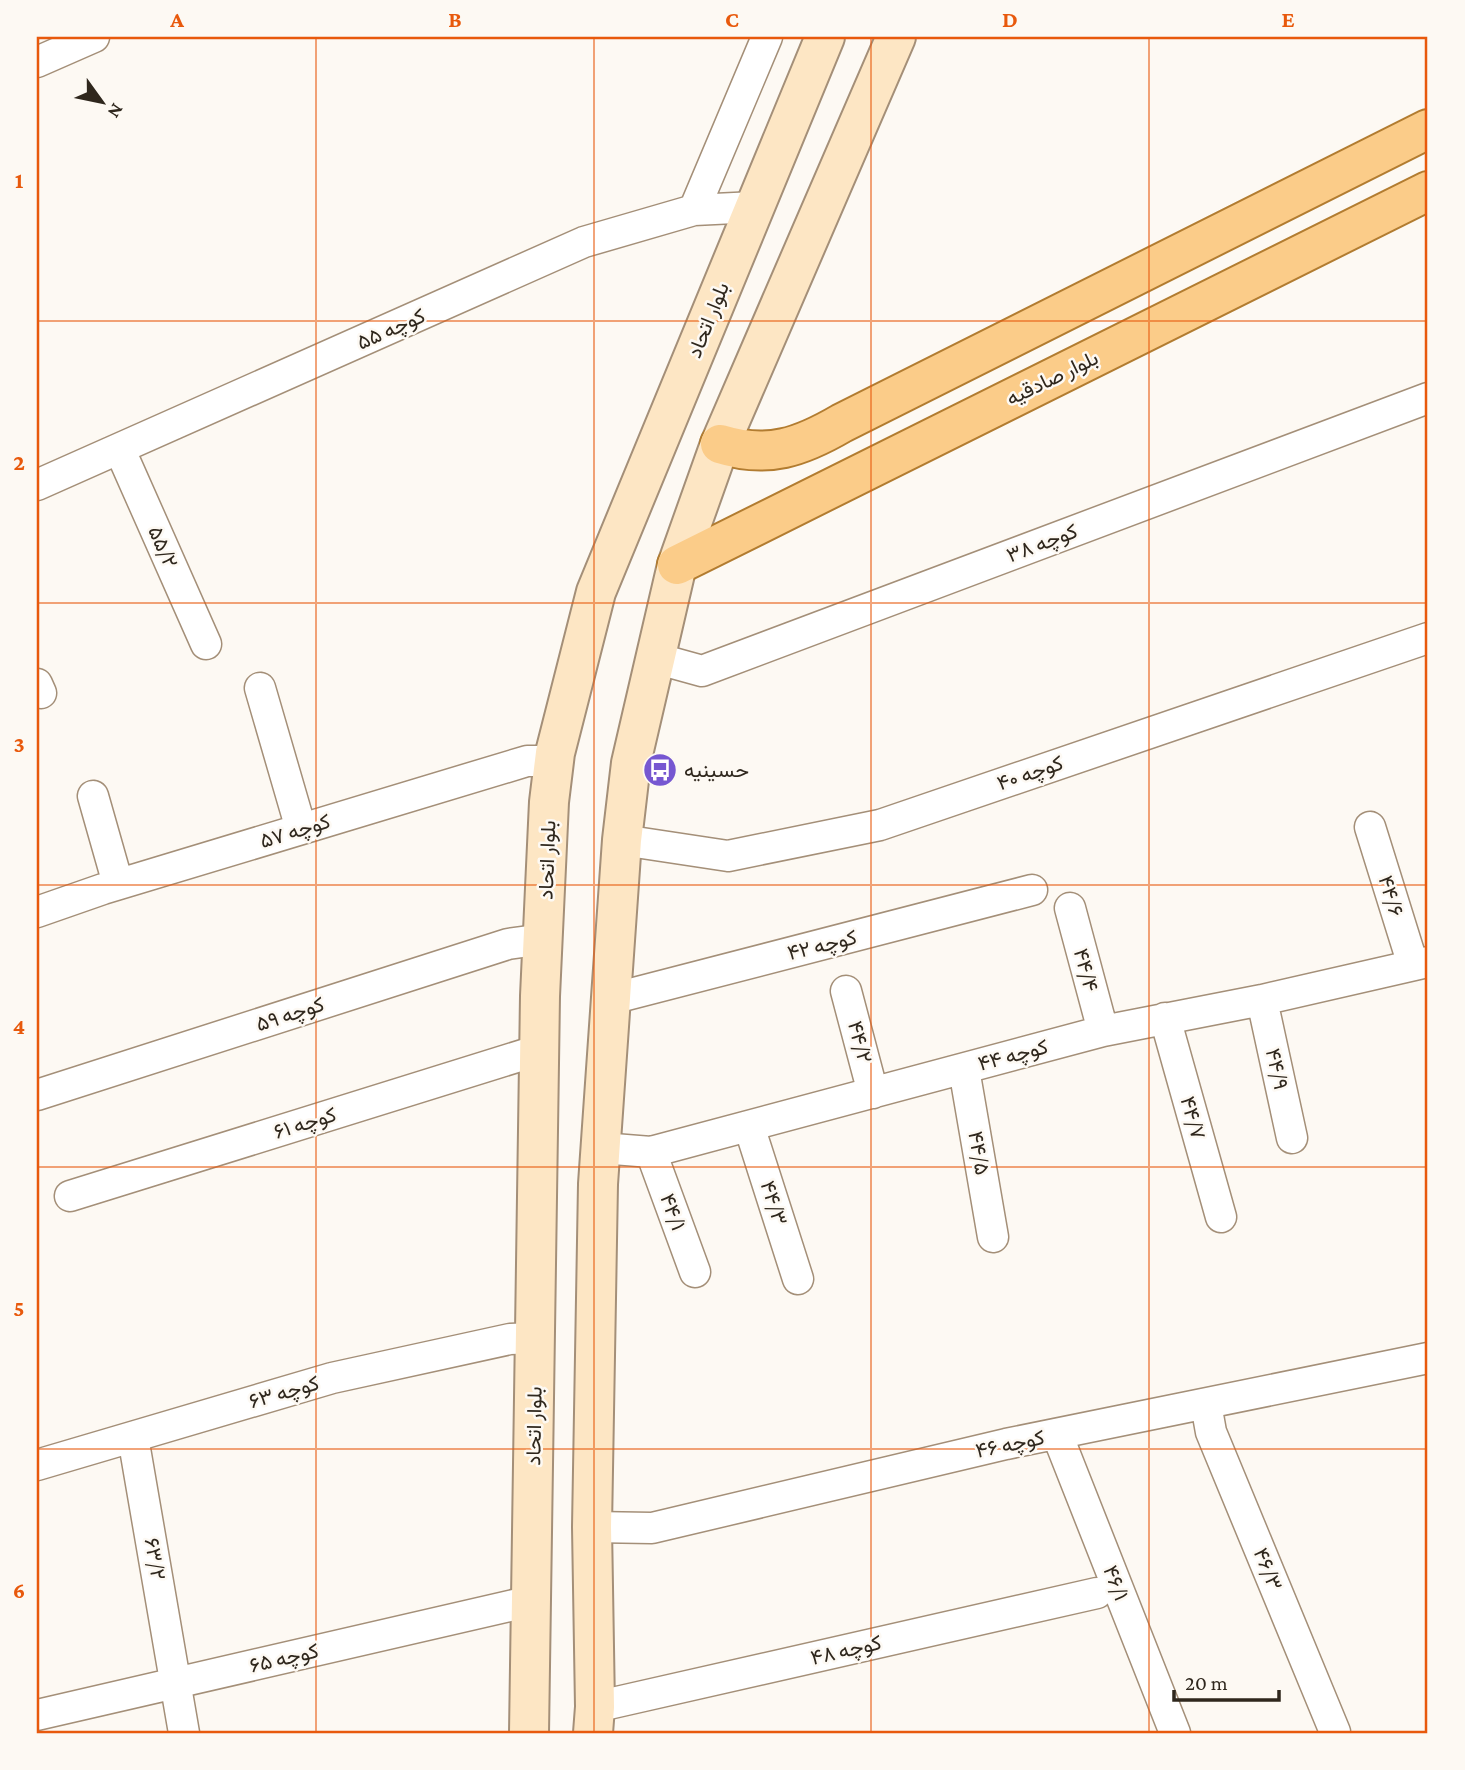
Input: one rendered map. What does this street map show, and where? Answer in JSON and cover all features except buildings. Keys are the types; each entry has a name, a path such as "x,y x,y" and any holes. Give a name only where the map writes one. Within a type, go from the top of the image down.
{"main road":[{"name":"بلوار اتحاد","path":"529,1733 539,1049 549,802 555,761 596,592 825,37"},
{"path":"594,1720 592,1527 601,1148 622,839 631,763 677,565 720,444 897,37"},
{"path":"720,444 744,451 785,449 817,438 842,423 1428,130"},
{"name":"بلوار صادقیه","path":"677,565 1428,191"},
{"path":"1181,253 1178,276 1180,286 1200,304"}],"street":[{"path":"37,62 94,37"},
{"path":"694,211 767,37"},
{"name":"کوچه ۵۵","path":"37,485 584,242 694,211 755,207"},
{"name":"کوچه ۳۸","path":"654,659 702,671 1428,397"},
{"name":"۵۵/۲","path":"120,450 206,644"},
{"name":"کوچه ۴۰","path":"622,839 728,856 880,825 1428,638"},
{"path":"260,688 301,829"},
{"name":"کوچه ۵۷","path":"37,912 118,884 527,761 555,761"},
{"path":"93,796 118,884"},
{"name":"۴۴/۶","path":"1370,827 1421,964"},
{"name":"کوچه ۴۲","path":"611,999 1032,890"},
{"name":"۴۴/۴","path":"1070,908 1103,1031"},
{"name":"کوچه ۵۹","path":"37,1095 508,944 544,939"},
{"name":"کوچه ۴۴","path":"601,1148 651,1152 1103,1031 1262,1000 1421,964"},
{"name":"۴۴/۲","path":"846,991 873,1093"},
{"name":"۴۴/۹","path":"1262,1000 1292,1138"},
{"name":"۴۴/۷","path":"1165,1018 1221,1217"},
{"name":"کوچه ۶۱","path":"70,1196 539,1049"},
{"name":"۴۴/۵","path":"964,1069 993,1237"},
{"name":"۴۴/۳","path":"748,1126 799,1279"},
{"name":"۴۴/۱","path":"651,1152 695,1272"},
{"name":"کوچه ۶۳","path":"37,1465 332,1378 510,1339 535,1338"},
{"name":"کوچه ۴۶","path":"592,1527 652,1528 993,1447 1428,1358"},
{"name":"۴۶/۳","path":"1206,1404 1212,1432 1335,1732"},
{"name":"۴۶/۱","path":"1057,1434 1175,1733"},
{"name":"۶۳/۲","path":"133,1437 184,1733"},
{"name":"کوچه ۴۸","path":"594,1720 1097,1593"},
{"name":"کوچه ۶۵","path":"37,1714 531,1601"}],"place":[{"name":"حسینیه","path":"660,770"}]}
